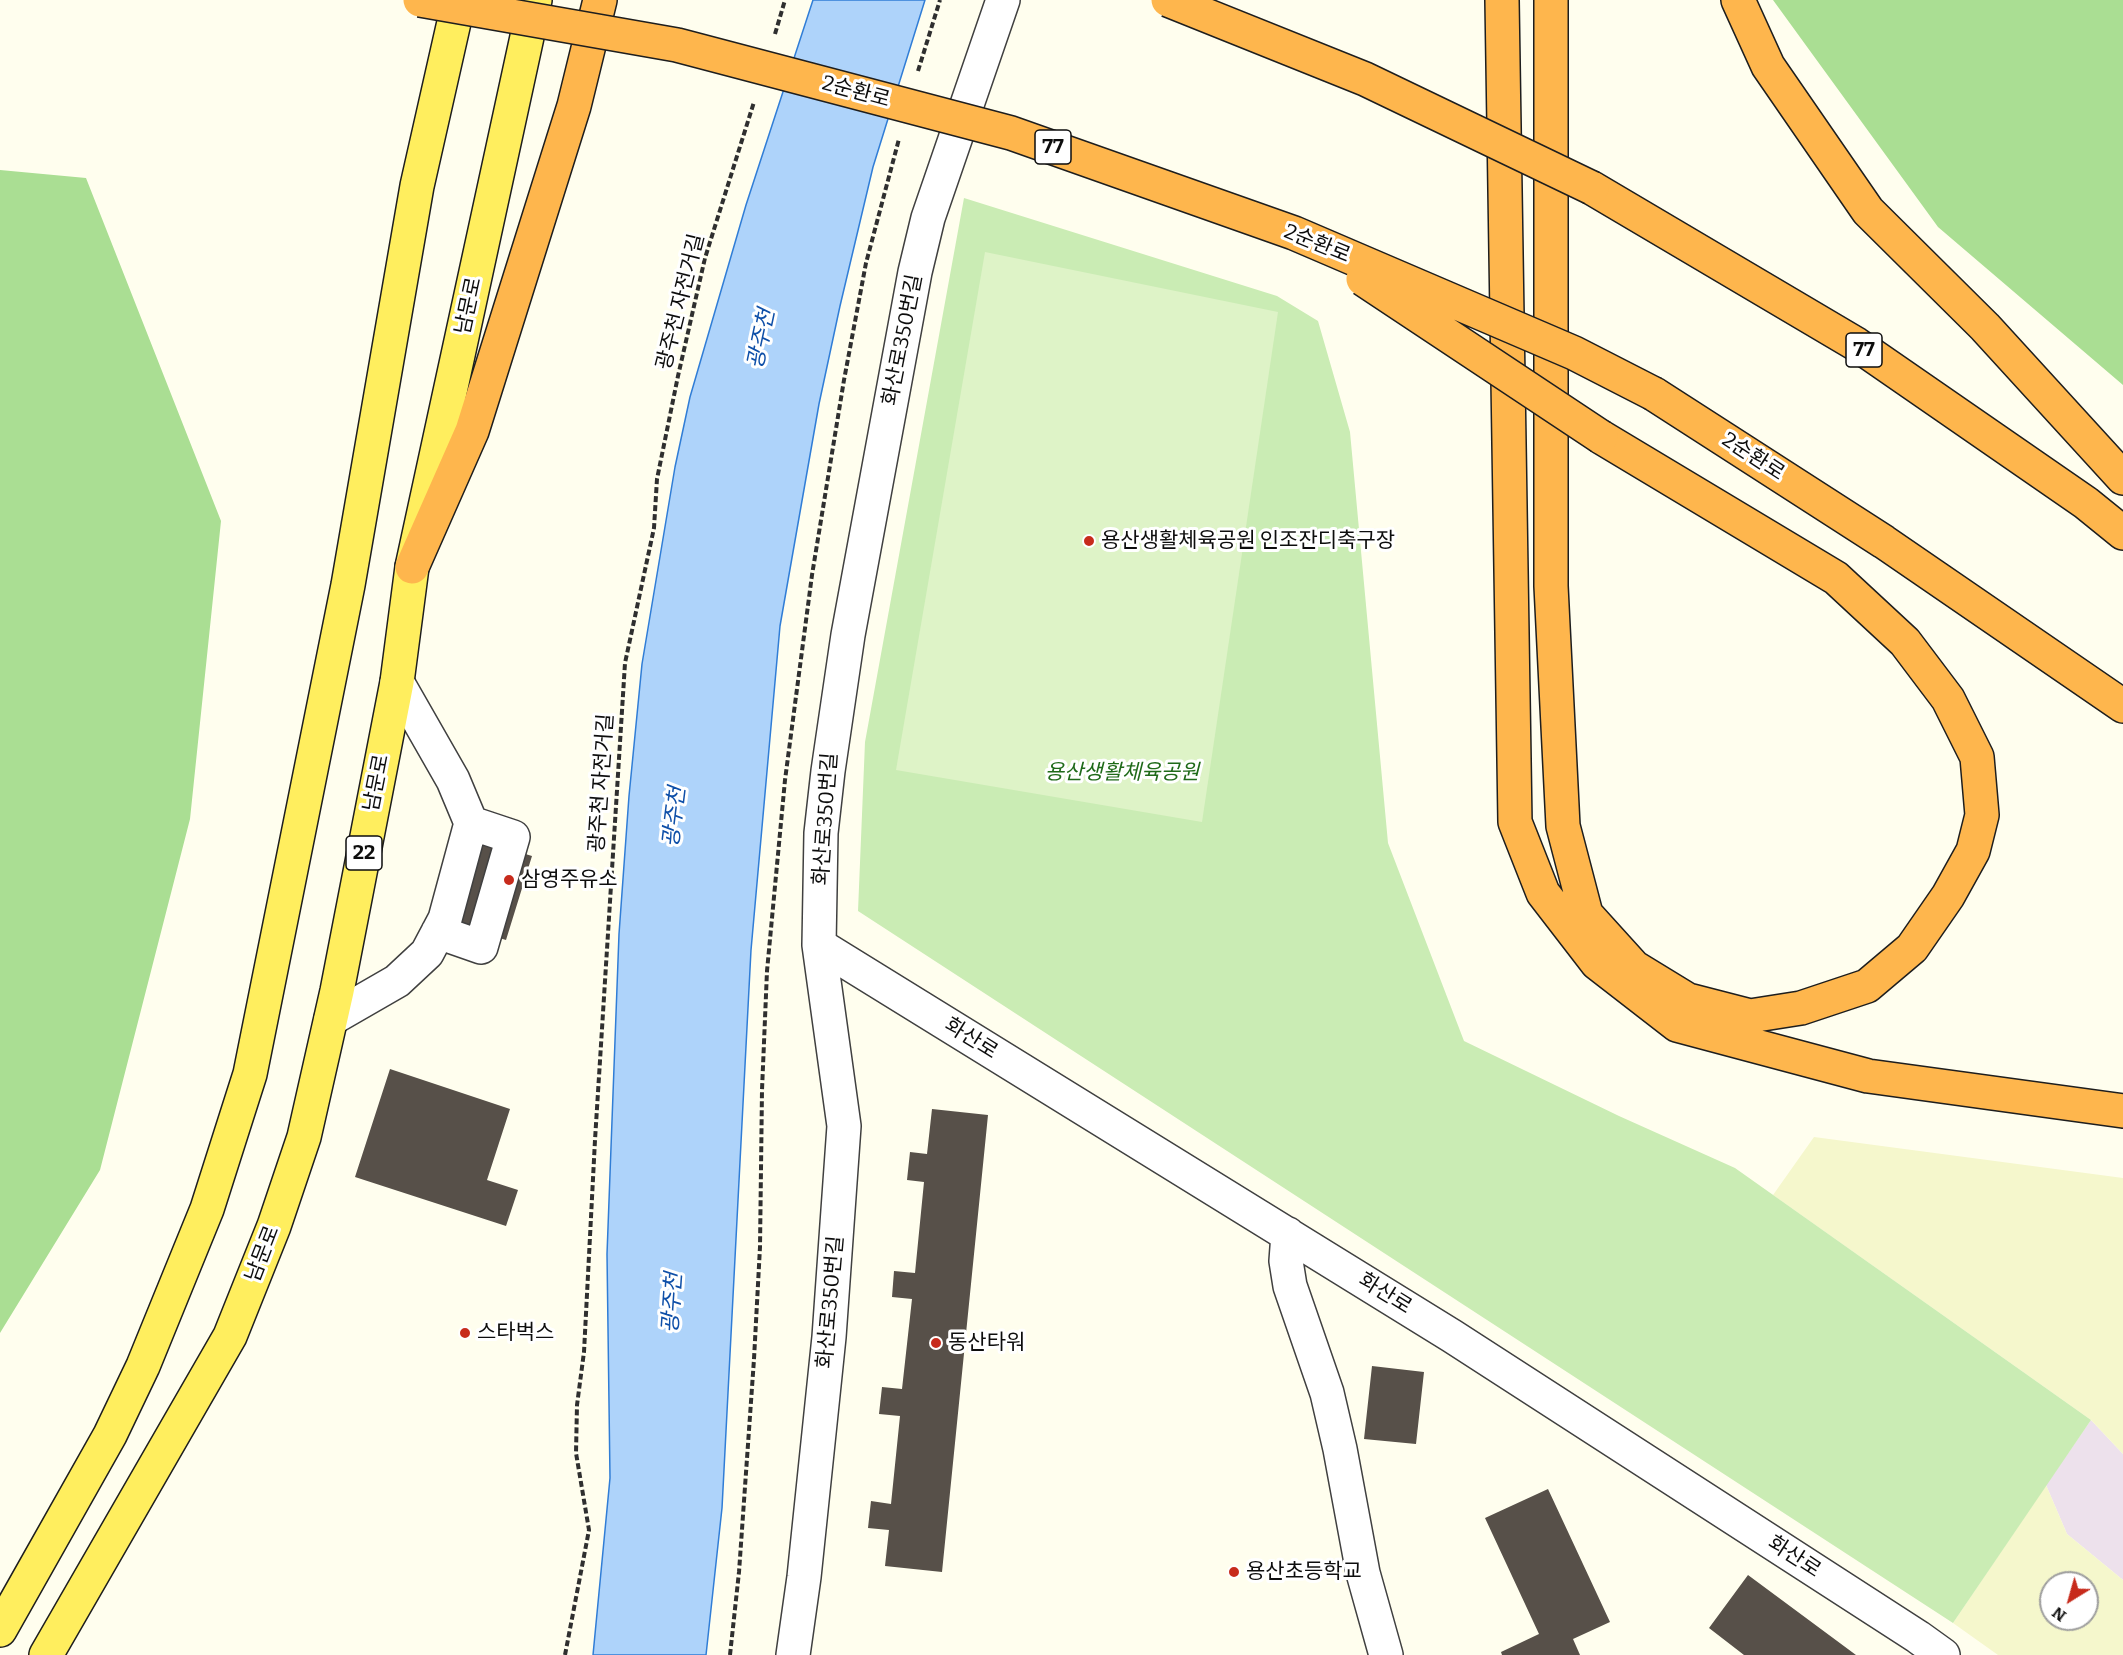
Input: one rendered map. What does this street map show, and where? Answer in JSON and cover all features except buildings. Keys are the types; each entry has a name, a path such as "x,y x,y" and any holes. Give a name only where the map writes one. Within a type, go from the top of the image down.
{"highway":[{"name":"2순환로","path":"420,0 677,45 1011,133 1294,233 1574,353 1654,394 1884,542 2123,706"},
{"path":"412,567 472,431 574,106 600,0"},
{"name":"77","path":"1168,0 1365,79 1592,188 1856,345 2086,503 2123,533"},
{"path":"1502,0 1515,822 1543,893 1597,963 1677,1025 1868,1076 2123,1111"},
{"path":"1294,233 1601,437 1836,578 1905,642 1948,699 1977,757 1982,815 1973,851 1948,896 1912,948 1867,986 1801,1008 1750,1016 1688,1000 1634,967 1586,914 1563,826 1551,586 1551,0"},
{"path":"1738,0 1768,66 1868,211 1985,327 2123,478"}],"main road":[{"path":"0,1630 110,1435 143,1366 207,1209 250,1074 348,585 417,186 459,0"},
{"name":"남문로","path":"46,1655 230,1336 274,1226 304,1137 331,1019 397,682 412,567 535,0"}],"street":[{"name":"화산로350번길","path":"793,1655 804,1577 829,1337 844,1126 819,945 821,833 836,710 915,272 928,218 1003,0"},
{"path":"331,1019 397,981 427,954 445,919 471,823 453,780 397,682"},
{"path":"438,932 481,947 513,837 471,823"},
{"name":"화산로","path":"819,945 1462,1342 1898,1624 1942,1655"},
{"path":"1288,1234 1286,1260 1290,1286 1327,1393 1341,1449 1363,1573 1386,1655"}],"path":[{"path":"775,35 785,0"},
{"name":"광주천 자전거길","path":"566,1655 589,1530 576,1453 577,1405 584,1352 625,663 654,528 657,479 695,301 705,258 754,102"}],"shaded area":[{"path":"2091,1420 2123,1454 2123,1580 2067,1534 2046,1485"}],"green space":[{"path":"1773,0 2123,0 2123,385 1938,227"},
{"path":"0,170 86,178 221,521 190,819 100,1170 0,1333"},
{"name":"용산생활체육공원","path":"964,198 1277,296 1318,321 1350,432 1388,843 1464,1041 1619,1116 1735,1168 2091,1420 1953,1623 858,911 865,742"},
{"name":"용산생활체육공원 인조잔디축구장","path":"985,252 1278,312 1202,822 896,770"},
{"path":"1814,1137 2123,1178 2123,1454 2091,1420 1773,1195"},
{"path":"2046,1485 2067,1534 2123,1580 2123,1655 1998,1655 1953,1623"}],"water":[{"name":"광주천","path":"813,0 925,0 873,167 840,306 819,404 780,626 751,950 722,1508 706,1655 593,1655 610,1478 607,1254 619,934 642,664 675,467 690,397 746,205"}],"place":[{"name":"용산생활체육공원 인조잔디축구장","path":"1089,541"},
{"name":"삼영주유소","path":"509,880"},
{"name":"스타벅스","path":"465,1333"},
{"name":"동산타워","path":"936,1343"},
{"name":"용산초등학교","path":"1234,1572"}]}
